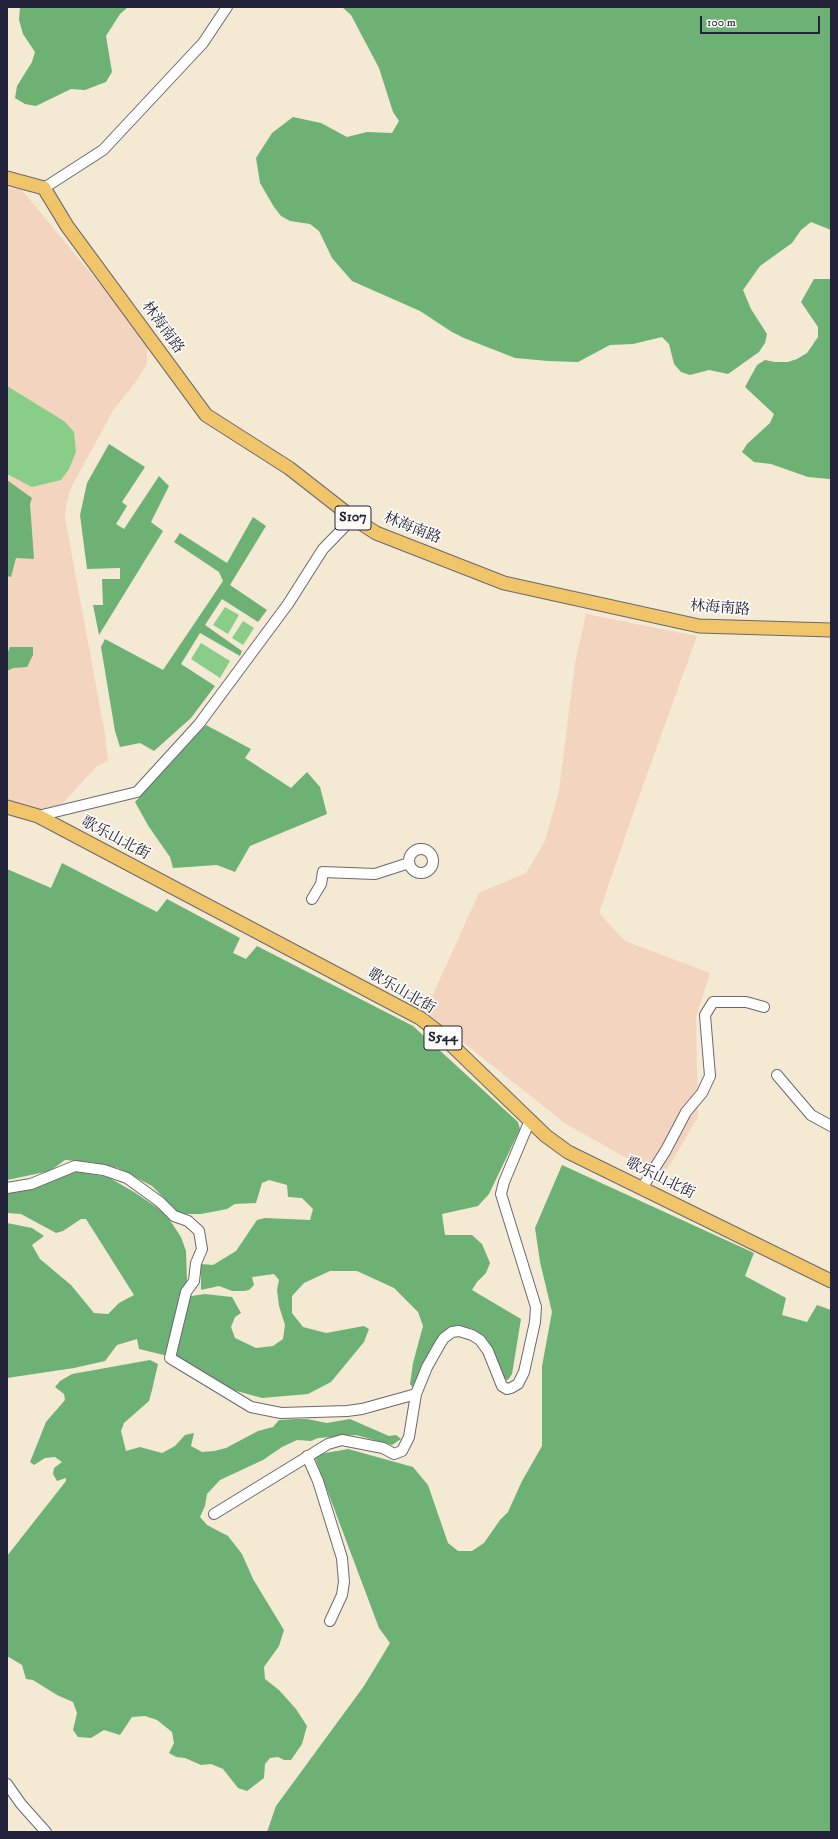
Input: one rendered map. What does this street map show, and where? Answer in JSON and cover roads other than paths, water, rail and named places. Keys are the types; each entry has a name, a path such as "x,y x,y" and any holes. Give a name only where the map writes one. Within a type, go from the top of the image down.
{"main road":[{"path":"7,178 44,188"},
{"name":"林海南路","path":"44,188 67,226 206,414 289,468 353,518 376,533 504,583 699,626 831,630"},
{"name":"S544","path":"7,807 38,816"},
{"name":"歌乐山北街","path":"38,816 420,1018 437,1031 546,1136 568,1152 831,1281"}],"street":[{"path":"44,188 103,150 203,43 228,7"},
{"path":"38,816 137,792 199,724 288,604 323,549 353,518"},
{"path":"312,899 321,884 323,872 375,874 409,863"},
{"path":"642,1188 666,1150 686,1112 702,1093 710,1076 705,1015 713,1002 746,1002 764,1007"},
{"path":"777,1075 811,1115 831,1126"},
{"path":"214,1514 328,1444 342,1440 383,1448 394,1454 402,1451 409,1437 416,1394 427,1367 444,1338 452,1332 459,1331 472,1335 480,1340 488,1351 502,1386 507,1389 518,1384 524,1372 535,1322 536,1307 501,1194 504,1182 530,1120"},
{"path":"7,1188 31,1184 75,1166 104,1170 127,1178 160,1202 174,1216 188,1221 199,1230 202,1249 196,1263 194,1281 186,1292 170,1358 251,1407 281,1413 347,1411 362,1409 416,1394"},
{"path":"308,1456 318,1481 342,1558 344,1582 342,1595 330,1621"},
{"path":"8,1788 46,1832"}]}
